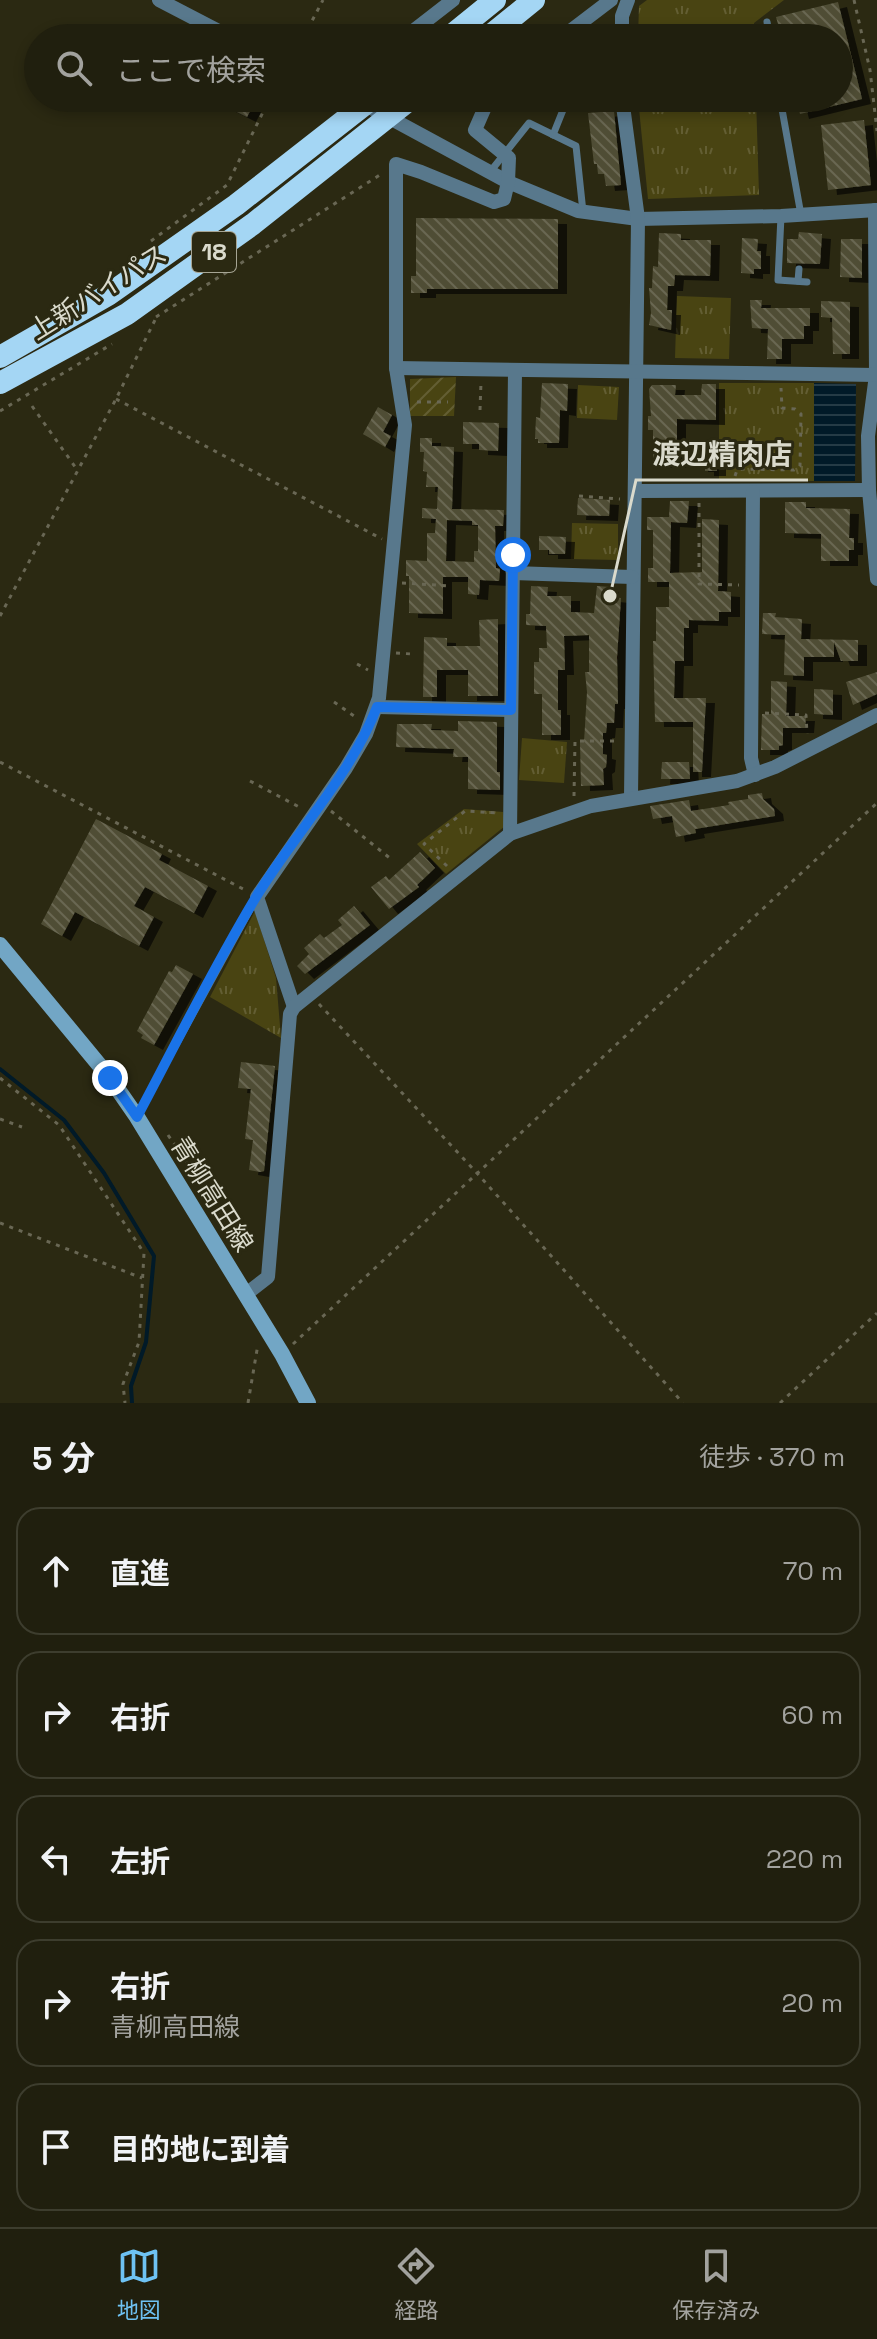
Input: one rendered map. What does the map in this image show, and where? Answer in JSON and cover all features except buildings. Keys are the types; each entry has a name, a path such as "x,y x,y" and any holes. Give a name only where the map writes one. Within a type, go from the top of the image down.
{"highway":[{"path":"465,24 495,0"},
{"path":"504,24 534,0"},
{"name":"上新バイパス","path":"0,357 108,295 236,205 349,112"},
{"name":"上新バイパス","path":"0,383 127,314 253,224 395,112"}],"main road":[{"name":"青柳高田線","path":"0,945 110,1078 137,1117 246,1294 308,1403"}],"street":[{"path":"159,0 205,24"},
{"path":"422,24 453,0"},
{"path":"579,24 611,0"},
{"path":"622,24 628,0"},
{"path":"384,112 508,182 583,212 638,219 781,216 876,210 876,375 868,436 877,579"},
{"path":"294,1007 257,897 346,768 377,707 405,425 396,368 396,164 494,202 504,199 509,158 475,130 483,112"},
{"path":"624,112 638,219 631,797"},
{"path":"396,368 876,375"},
{"path":"510,834 515,370"},
{"path":"636,495 869,490"},
{"path":"753,492 751,758 755,775"},
{"path":"513,573 632,577"},
{"path":"377,707 511,710"},
{"path":"246,1294 268,1277 290,1014 294,1007 510,834 631,797 737,781 877,715"}],"lane":[{"path":"553,135 562,112"},
{"path":"783,112 801,215"},
{"path":"490,172 529,123 576,146 583,212"},
{"path":"781,216 778,280 807,282"},
{"path":"798,281 799,269"},
{"path":"137,1117 257,897"}],"path":[{"path":"310,24 323,0"},
{"path":"854,0 870,70 877,131"},
{"path":"141,248 227,185 263,112"},
{"path":"144,325 396,164"},
{"path":"0,616 116,399 156,317"},
{"path":"0,411 119,340"},
{"path":"480,410 481,370"},
{"path":"735,492 737,470 794,470 800,466 801,414 795,409 782,408 782,373"},
{"path":"116,399 379,537"},
{"path":"401,402 448,402"},
{"path":"32,406 78,471"},
{"path":"699,492 699,584 752,585"},
{"path":"579,496 636,495"},
{"path":"390,582 451,586"},
{"path":"334,702 369,726"},
{"path":"751,713 806,715 808,750"},
{"path":"574,812 575,741 631,741"},
{"path":"0,762 257,897"},
{"path":"250,781 318,809 391,859"},
{"path":"290,1347 877,803"},
{"path":"459,877 424,844 465,811 511,816"},
{"path":"328,1013 476,1172 683,1403"},
{"path":"0,1078 59,1125 144,1253 139,1342 123,1384 125,1403"},
{"path":"0,1119 22,1127"},
{"path":"0,1223 143,1278"},
{"path":"780,1403 877,1313"},
{"path":"248,1403 262,1321"}],"green space":[{"path":"647,0 784,0 754,24 638,24 639,6"},
{"path":"639,112 756,112 759,195 648,199"},
{"path":"677,296 731,298 729,359 675,358"},
{"path":"456,377 454,416 410,416 410,379"},
{"path":"719,383 814,383 814,481 719,481"},
{"path":"578,385 619,387 617,420 577,418"},
{"path":"572,523 618,524 618,560 571,559"},
{"path":"522,738 567,742 564,783 519,780"},
{"path":"464,809 503,812 505,826 446,874 417,844"},
{"path":"255,911 276,978 281,1038 210,997"}],"water":[{"path":"814,383 856,384 855,481 814,481"}],"waterway":[{"path":"0,1069 64,1120 104,1173 154,1256 146,1342 131,1386 132,1403"}],"place":[{"name":"渡辺精肉店","path":"610,596"}],"route":[{"path":"110,1078 137,1117 257,897 346,768 366,734 377,707 511,710 513,555"}]}
